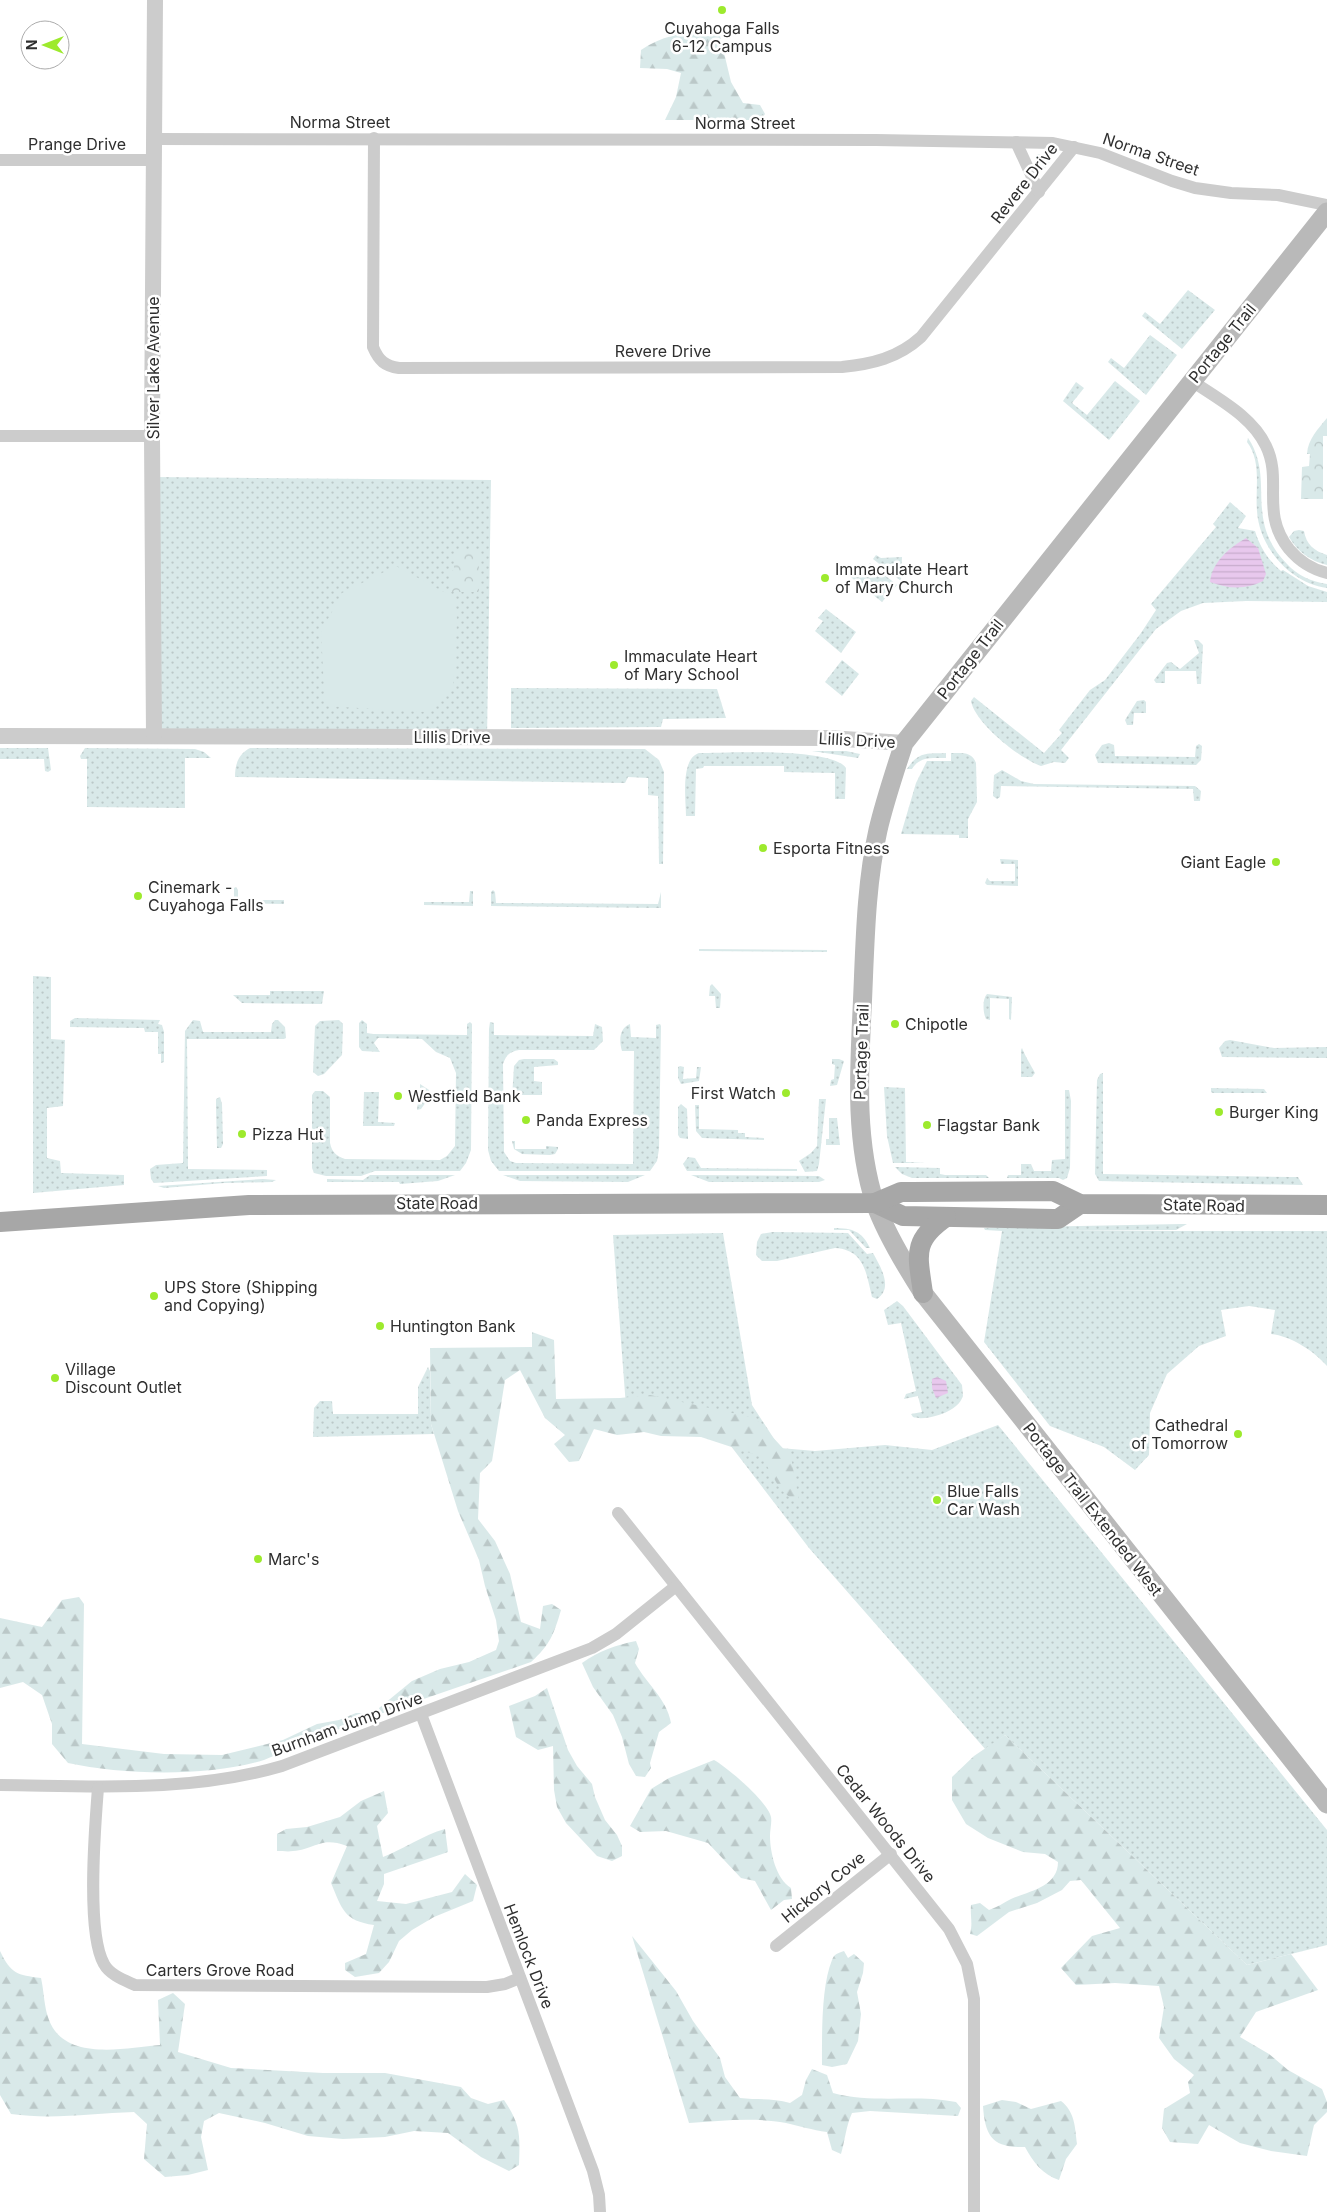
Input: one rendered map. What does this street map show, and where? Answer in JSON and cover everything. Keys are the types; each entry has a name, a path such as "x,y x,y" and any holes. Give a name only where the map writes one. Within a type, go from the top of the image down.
{"main road":[{"name":"Portage Trail","path":"875,1203 866,1161 859,1092 866,938 878,830 904,742 1327,212"},
{"name":"State Road","path":"0,1222 249,1205 875,1203 901,1192 1053,1191 1080,1204 1327,1205"},
{"name":"State Road","path":"875,1203 903,1216 1058,1218 1080,1204"},
{"name":"Portage Trail Extended West","path":"875,1203 894,1243 923,1293 1327,1804"},
{"path":"923,1293 918,1257 921,1244 925,1235 934,1225 946,1217"}],"street":[{"name":"Silver Lake Avenue","path":"154,736 152,436 155,0"},
{"name":"Norma Street","path":"154,139 374,138 1053,143 1100,154 1195,188 1230,193 1278,195 1327,205"},
{"name":"Revere Drive","path":"374,138 373,347 379,360 389,366 399,368 842,367 877,362 901,352 921,337 1074,147"},
{"path":"1016,142 1039,192"},
{"name":"Prange Drive","path":"0,160 154,160"},
{"path":"1192,381 1241,415 1260,435 1270,459 1273,517 1277,529 1283,541 1298,559 1309,567 1327,573"},
{"path":"0,436 152,436"},
{"name":"Lillis Drive","path":"0,736 820,738 904,742"},
{"name":"Cedar Woods Drive","path":"618,1513 891,1854 949,1929 962,1952 971,1976 975,2021 974,2212"},
{"name":"Burnham Jump Drive","path":"0,1785 98,1788 174,1785 252,1775 282,1766 421,1714 604,1642 636,1620 676,1586"},
{"name":"Hemlock Drive","path":"421,1714 593,2171 599,2195 600,2212"},
{"name":"Carters Grove Road","path":"98,1788 95,1825 94,1926 104,1966 116,1976 135,1986 487,1987 505,1984 520,1978"},
{"name":"Hickory Cove","path":"776,1946 891,1854"}],"green space":[{"path":"705,30 720,36 731,82 743,103 760,105 765,114 761,120 665,120 676,97 681,73 667,69 640,68 641,50 664,38"},
{"path":"1038,154 1052,156 1044,170 1040,168 1035,156"},
{"path":"1188,290 1215,310 1182,349 1142,316 1145,312 1160,324"},
{"path":"1150,335 1177,355 1146,395 1108,362 1111,358 1124,368"},
{"path":"1115,381 1140,401 1109,440 1063,401 1076,382 1084,388 1072,403 1087,415"},
{"path":"1327,418 1327,436 1323,436 1323,499 1301,499 1302,467 1309,466 1310,454 1307,454 1309,444 1314,434"},
{"path":"1248,438 1256,454 1260,469 1263,515 1266,531 1274,547 1287,564 1300,575 1316,582 1327,584 1327,588 1313,585 1289,571 1270,550 1259,524 1255,458 1247,442"},
{"path":"153,477 491,480 487,737 154,736"},
{"path":"1230,502 1246,516 1238,528 1255,531 1265,553 1276,567 1308,586 1327,592 1327,602 1246,601 1203,603 1181,611 1156,629 1061,750 1069,758 1065,763 1054,762 1041,766 1032,762 1011,748 989,729 974,710 971,701 974,697 1044,753 1062,733 1059,730 1090,690 1105,680 1141,633 1156,610 1151,604 1216,527 1213,524"},
{"path":"1294,531 1304,531 1311,546 1327,555 1327,565 1310,558 1296,547 1289,537"},
{"path":"454,549 479,549 479,592 451,592 449,588 449,571 454,570"},
{"path":"876,555 881,558 902,557 901,581 873,559"},
{"path":"870,563 897,585 882,602 847,574 853,567 862,573"},
{"path":"396,566 455,598 457,620 453,690 426,712 325,706 321,632 342,593"},
{"path":"826,609 856,632 841,653 815,631 823,621 818,618"},
{"path":"1194,640 1198,640 1203,645 1201,684 1197,684 1196,671 1165,671 1165,683 1156,683 1154,680 1167,663 1171,662 1180,669 1199,653"},
{"path":"842,660 859,674 842,696 825,682"},
{"path":"511,688 717,689 726,718 663,719 661,727 511,728"},
{"path":"1144,700 1146,702 1146,713 1134,713 1133,725 1127,725 1125,720 1137,701"},
{"path":"1109,743 1114,745 1115,756 1195,757 1196,746 1199,744 1202,746 1201,760 1196,765 1098,763 1095,755 1102,745"},
{"path":"0,748 48,748 51,770 45,771 44,759 0,759"},
{"path":"85,748 195,749 204,752 211,758 185,758 185,808 87,807 87,759 81,759 80,756"},
{"path":"250,748 645,749 659,760 664,772 663,864 659,864 658,796 648,795 648,778 628,777 625,783 235,777 238,760"},
{"path":"812,751 846,751 860,754 858,758"},
{"path":"754,752 800,754 837,761 846,768 845,799 835,799 835,773 784,772 784,766 704,766 703,768 696,769 695,816 686,816 685,781 687,771 693,757 699,753"},
{"path":"946,753 946,758 922,760 912,769 907,769 919,756"},
{"path":"951,753 962,753 972,756 976,763 977,802 968,819 968,838 959,838 959,835 901,834 916,783 927,761 951,761"},
{"path":"1002,770 1021,781 1034,784 1195,786 1201,791 1200,801 1194,801 1193,789 1001,786 1000,797 997,799 993,796 994,775"},
{"path":"1000,859 1018,860 1018,886 987,885 985,883 987,878 990,881 1015,881 1015,864 1001,864"},
{"path":"236,887 238,890 238,900 284,900 284,904 234,903 234,888"},
{"path":"493,890 496,903 658,904 661,892 661,908 491,906 491,892"},
{"path":"470,891 473,891 473,906 424,905 424,902 469,902"},
{"path":"699,949 827,950 827,952 699,951"},
{"path":"33,976 51,977 51,1039 65,1040 63,1106 47,1108 47,1158 60,1161 61,1173 124,1175 124,1185 33,1193"},
{"path":"712,984 721,994 720,1008 716,1008 715,996 709,996"},
{"path":"270,991 324,991 322,1004 242,1003 233,995 270,995"},
{"path":"987,994 1012,997 1011,1020 1009,1019 1009,999 990,998 990,1020 986,1019 984,999"},
{"path":"75,1018 160,1020 158,1024 162,1025 164,1032 164,1062 161,1063 161,1054 158,1054 158,1032 145,1032 144,1028 70,1027 70,1021"},
{"path":"193,1020 200,1021 203,1032 271,1032 272,1024 275,1020 278,1020 285,1027 286,1038 284,1039 187,1039 188,1169 267,1170 267,1176 154,1183 151,1179 150,1169 156,1165 183,1163 185,1031"},
{"path":"339,1020 343,1024 342,1055 324,1074 318,1076 313,1072 315,1026 320,1021"},
{"path":"362,1020 367,1024 367,1033 373,1034 467,1035 467,1024 470,1022 472,1024 471,1150 466,1163 460,1171 375,1171 361,1176 326,1176 314,1173 312,1168 312,1095 315,1091 323,1091 330,1097 330,1143 333,1151 342,1158 440,1160 447,1156 455,1146 456,1073 450,1058 436,1052 422,1039 378,1038 374,1043 380,1052 362,1051 359,1047 359,1023"},
{"path":"490,1022 494,1023 494,1035 593,1036 595,1024 602,1027 603,1041 594,1050 519,1050 508,1054 505,1058 503,1064 504,1152 510,1161 516,1163 633,1164 634,1051 622,1051 621,1035 624,1028 630,1024 631,1037 656,1038 656,1025 660,1024 659,1149 657,1161 650,1171 499,1171 491,1161 488,1150"},
{"path":"1230,1040 1274,1048 1327,1047 1327,1058 1222,1057 1219,1048 1225,1041"},
{"path":"1022,1048 1035,1073 1032,1077 1021,1077"},
{"path":"554,1059 558,1062 558,1065 534,1067 534,1081 542,1082 542,1095 519,1095 518,1098 512,1098 514,1066 519,1060"},
{"path":"832,1059 844,1061 837,1085 830,1086 831,1080 834,1079 835,1065 832,1064"},
{"path":"678,1067 684,1067 683,1079 696,1078 697,1067 701,1067 699,1081 681,1084 678,1078"},
{"path":"1103,1073 1103,1174 1298,1177 1303,1185 1099,1181 1095,1174 1097,1080 1100,1074"},
{"path":"420,1084 429,1090 430,1102 426,1102 421,1109 417,1110 418,1101 424,1100 424,1089 420,1089"},
{"path":"884,1087 905,1088 906,1162 925,1163 893,1163 887,1136"},
{"path":"1211,1088 1264,1089 1267,1093 1213,1093"},
{"path":"1065,1090 1069,1090 1071,1101 1070,1168 1067,1178 1063,1180 1059,1178 1007,1178 1008,1175 1021,1175 1021,1164 1031,1164 1034,1171 1051,1171 1052,1160 1065,1159"},
{"path":"364,1092 379,1092 378,1122 395,1123 394,1126 363,1126"},
{"path":"220,1097 222,1104 223,1144 221,1148 217,1148 216,1099"},
{"path":"819,1099 826,1099 819,1164 817,1171 805,1172 799,1161 811,1153 817,1146"},
{"path":"681,1104 687,1109 688,1139 680,1138 678,1135 678,1107"},
{"path":"695,1105 699,1105 699,1129 738,1130 738,1133 745,1133 745,1137 764,1138 764,1140 702,1138 696,1131"},
{"path":"829,1118 837,1118 840,1145 826,1145 826,1139 829,1139"},
{"path":"512,1141 515,1141 515,1149 546,1149 546,1146 558,1147 558,1149 555,1154 550,1155 522,1154 514,1149"},
{"path":"688,1157 695,1158 701,1168 797,1169 797,1171 687,1171 683,1164"},
{"path":"895,1167 940,1168 940,1174 986,1175 989,1178 912,1178 902,1174"},
{"path":"370,1175 455,1175 438,1181 400,1184 399,1182 327,1182 327,1179 363,1180"},
{"path":"503,1175 645,1175 628,1182 520,1181"},
{"path":"691,1175 819,1176 825,1180 819,1182 709,1182"},
{"path":"263,1179 276,1180 272,1182 224,1183 164,1188 158,1186"},
{"path":"1187,1224 1176,1230 1059,1231 1327,1231 1327,1366 1302,1345 1279,1335 1271,1334 1275,1310 1249,1306 1221,1310 1226,1336 1199,1346 1167,1374 1150,1413 1149,1455 1135,1470 1104,1447 1050,1426 984,1342 1002,1231 985,1230 984,1228"},
{"path":"834,1228 851,1230 860,1234 870,1248 866,1248 849,1230 834,1230"},
{"path":"773,1232 848,1233 867,1254 873,1253 884,1277 885,1289 877,1299 872,1297 866,1271 862,1264 853,1253 845,1250 835,1248 777,1261 762,1261 756,1255 757,1242 761,1234"},
{"path":"723,1233 752,1405 780,1448 815,1451 885,1445 932,1450 998,1425 1327,1830 1327,1945 1247,1965 1005,1735 986,1750 809,1548 727,1441 627,1420 613,1235"},
{"path":"897,1301 903,1306 962,1385 963,1396 961,1400 947,1412 923,1418 913,1417 911,1414 922,1412 918,1396 904,1399 906,1394 916,1391 901,1323 888,1325 884,1310"},
{"path":"532,1332 554,1340 556,1399 620,1398 650,1395 755,1418 791,1457 800,1506 780,1489 762,1457 701,1437 661,1436 644,1432 617,1435 594,1429 579,1461 569,1462 554,1444 565,1435 545,1418 520,1370 505,1380 492,1461 480,1473 478,1519 495,1541 510,1574 521,1622 540,1629 543,1606 552,1604 561,1610 553,1633 543,1650 531,1662 380,1714 379,1708 412,1681 440,1669 469,1662 496,1650 499,1641 496,1620 479,1560 458,1511 431,1424 430,1348 532,1347"},
{"path":"428,1367 430,1371 431,1424 434,1434 313,1437 314,1408 320,1401 332,1401 333,1414 418,1414 418,1387"},
{"path":"79,1597 84,1604 82,1744 164,1754 222,1755 283,1740 317,1724 339,1720 356,1713 370,1713 370,1722 342,1728 315,1737 272,1757 242,1766 192,1772 140,1772 68,1763 52,1744 52,1724 42,1695 23,1682 0,1688 0,1618 42,1627 62,1600"},
{"path":"636,1641 639,1649 635,1663 661,1699 669,1714 671,1723 659,1732 650,1763 651,1768 645,1777 636,1776 629,1764 622,1737 613,1715 593,1687 582,1663 608,1649"},
{"path":"547,1688 568,1750 577,1766 592,1784 595,1797 605,1820 617,1835 622,1846 622,1856 612,1861 597,1856 566,1823 557,1807 554,1790 553,1746 538,1750 516,1737 509,1706 535,1696"},
{"path":"1005,1735 1247,1965 1291,1954 1318,1990 1256,2012 1240,2037 1269,2054 1288,2070 1322,2089 1327,2102 1327,2112 1314,2125 1307,2156 1271,2151 1240,2143 1209,2125 1198,2144 1170,2142 1162,2128 1164,2109 1190,2093 1188,2082 1194,2075 1174,2059 1159,2038 1164,2007 1159,1986 1115,1983 1076,1985 1061,1968 1092,1936 1120,1928 1081,1880 1070,1881 1062,1890 1037,1903 1009,1912 977,1936 970,1934 971,1905 980,1903 989,1910 992,1909 1048,1883 1057,1870 1058,1862 1045,1854 1023,1852 988,1838 966,1824 952,1800 952,1777 974,1756"},
{"path":"714,1760 737,1777 755,1794 771,1817 771,1850 781,1878 791,1888 792,1899 784,1900 771,1910 755,1881 741,1878 708,1843 666,1831 640,1832 630,1826 651,1789 669,1778"},
{"path":"384,1791 388,1813 377,1826 383,1857 445,1829 448,1852 384,1874 384,1884 377,1901 406,1904 452,1892 465,1874 477,1885 473,1901 434,1917 412,1930 399,1941 389,1962 379,1973 355,1977 345,1970 345,1963 366,1954 374,1925 350,1917 338,1900 331,1883 347,1846 331,1842 301,1850 277,1851 277,1834 286,1829 307,1827 340,1817 361,1801"},
{"path":"632,1936 676,1991 693,2021 720,2058 725,2077 740,2098 790,2103 802,2095 806,2080 812,2069 827,2075 833,2093 864,2098 925,2099 956,2102 961,2108 958,2116 870,2111 852,2113 841,2154 832,2150 827,2132 786,2123 749,2120 689,2123"},
{"path":"0,1951 11,1969 26,1976 41,1978 49,2020 57,2033 68,2042 82,2047 97,2049 160,2045 158,2000 173,1993 185,2004 178,2052 231,2068 323,2073 385,2073 461,2087 471,2098 488,2104 504,2100 514,2116 518,2131 519,2165 509,2171 481,2157 448,2133 414,2131 385,2137 343,2139 308,2136 265,2123 219,2113 204,2121 201,2137 208,2170 188,2175 165,2177 144,2159 147,2124 134,2112 58,2116 11,2114 0,2095"},
{"path":"844,1951 848,1958 854,1954 864,1963 857,1992 861,2014 858,2041 847,2064 832,2067 822,2065 824,1997 828,1971 833,1958 836,1954"},
{"path":"1002,2100 1016,2102 1031,2109 1061,2101 1066,2105 1074,2120 1077,2144 1066,2159 1059,2180 1048,2175 1039,2167 1025,2147 1014,2147 998,2143 989,2133 983,2106"}],"shaded area":[{"path":"1246,538 1258,548 1266,574 1263,581 1243,587 1224,586 1210,582 1214,568 1222,556"},
{"path":"937,1377 946,1381 948,1393 936,1398 932,1388 932,1379"}],"place":[{"name":"Cuyahoga Falls 6-12 Campus","path":"722,10"},
{"name":"Immaculate Heart of Mary Church","path":"825,578"},
{"name":"Immaculate Heart of Mary School","path":"614,665"},
{"name":"Esporta Fitness","path":"763,848"},
{"name":"Giant Eagle","path":"1276,862"},
{"name":"Cinemark - Cuyahoga Falls","path":"138,896"},
{"name":"Chipotle","path":"895,1024"},
{"name":"First Watch","path":"786,1093"},
{"name":"Westfield Bank","path":"398,1096"},
{"name":"Burger King","path":"1219,1112"},
{"name":"Panda Express","path":"526,1120"},
{"name":"Flagstar Bank","path":"927,1125"},
{"name":"Pizza Hut","path":"242,1134"},
{"name":"UPS Store (Shipping and Copying)","path":"154,1296"},
{"name":"Huntington Bank","path":"380,1326"},
{"name":"Village Discount Outlet","path":"55,1378"},
{"name":"Cathedral of Tomorrow","path":"1238,1434"},
{"name":"Blue Falls Car Wash","path":"937,1500"},
{"name":"Marc's","path":"258,1559"}]}
